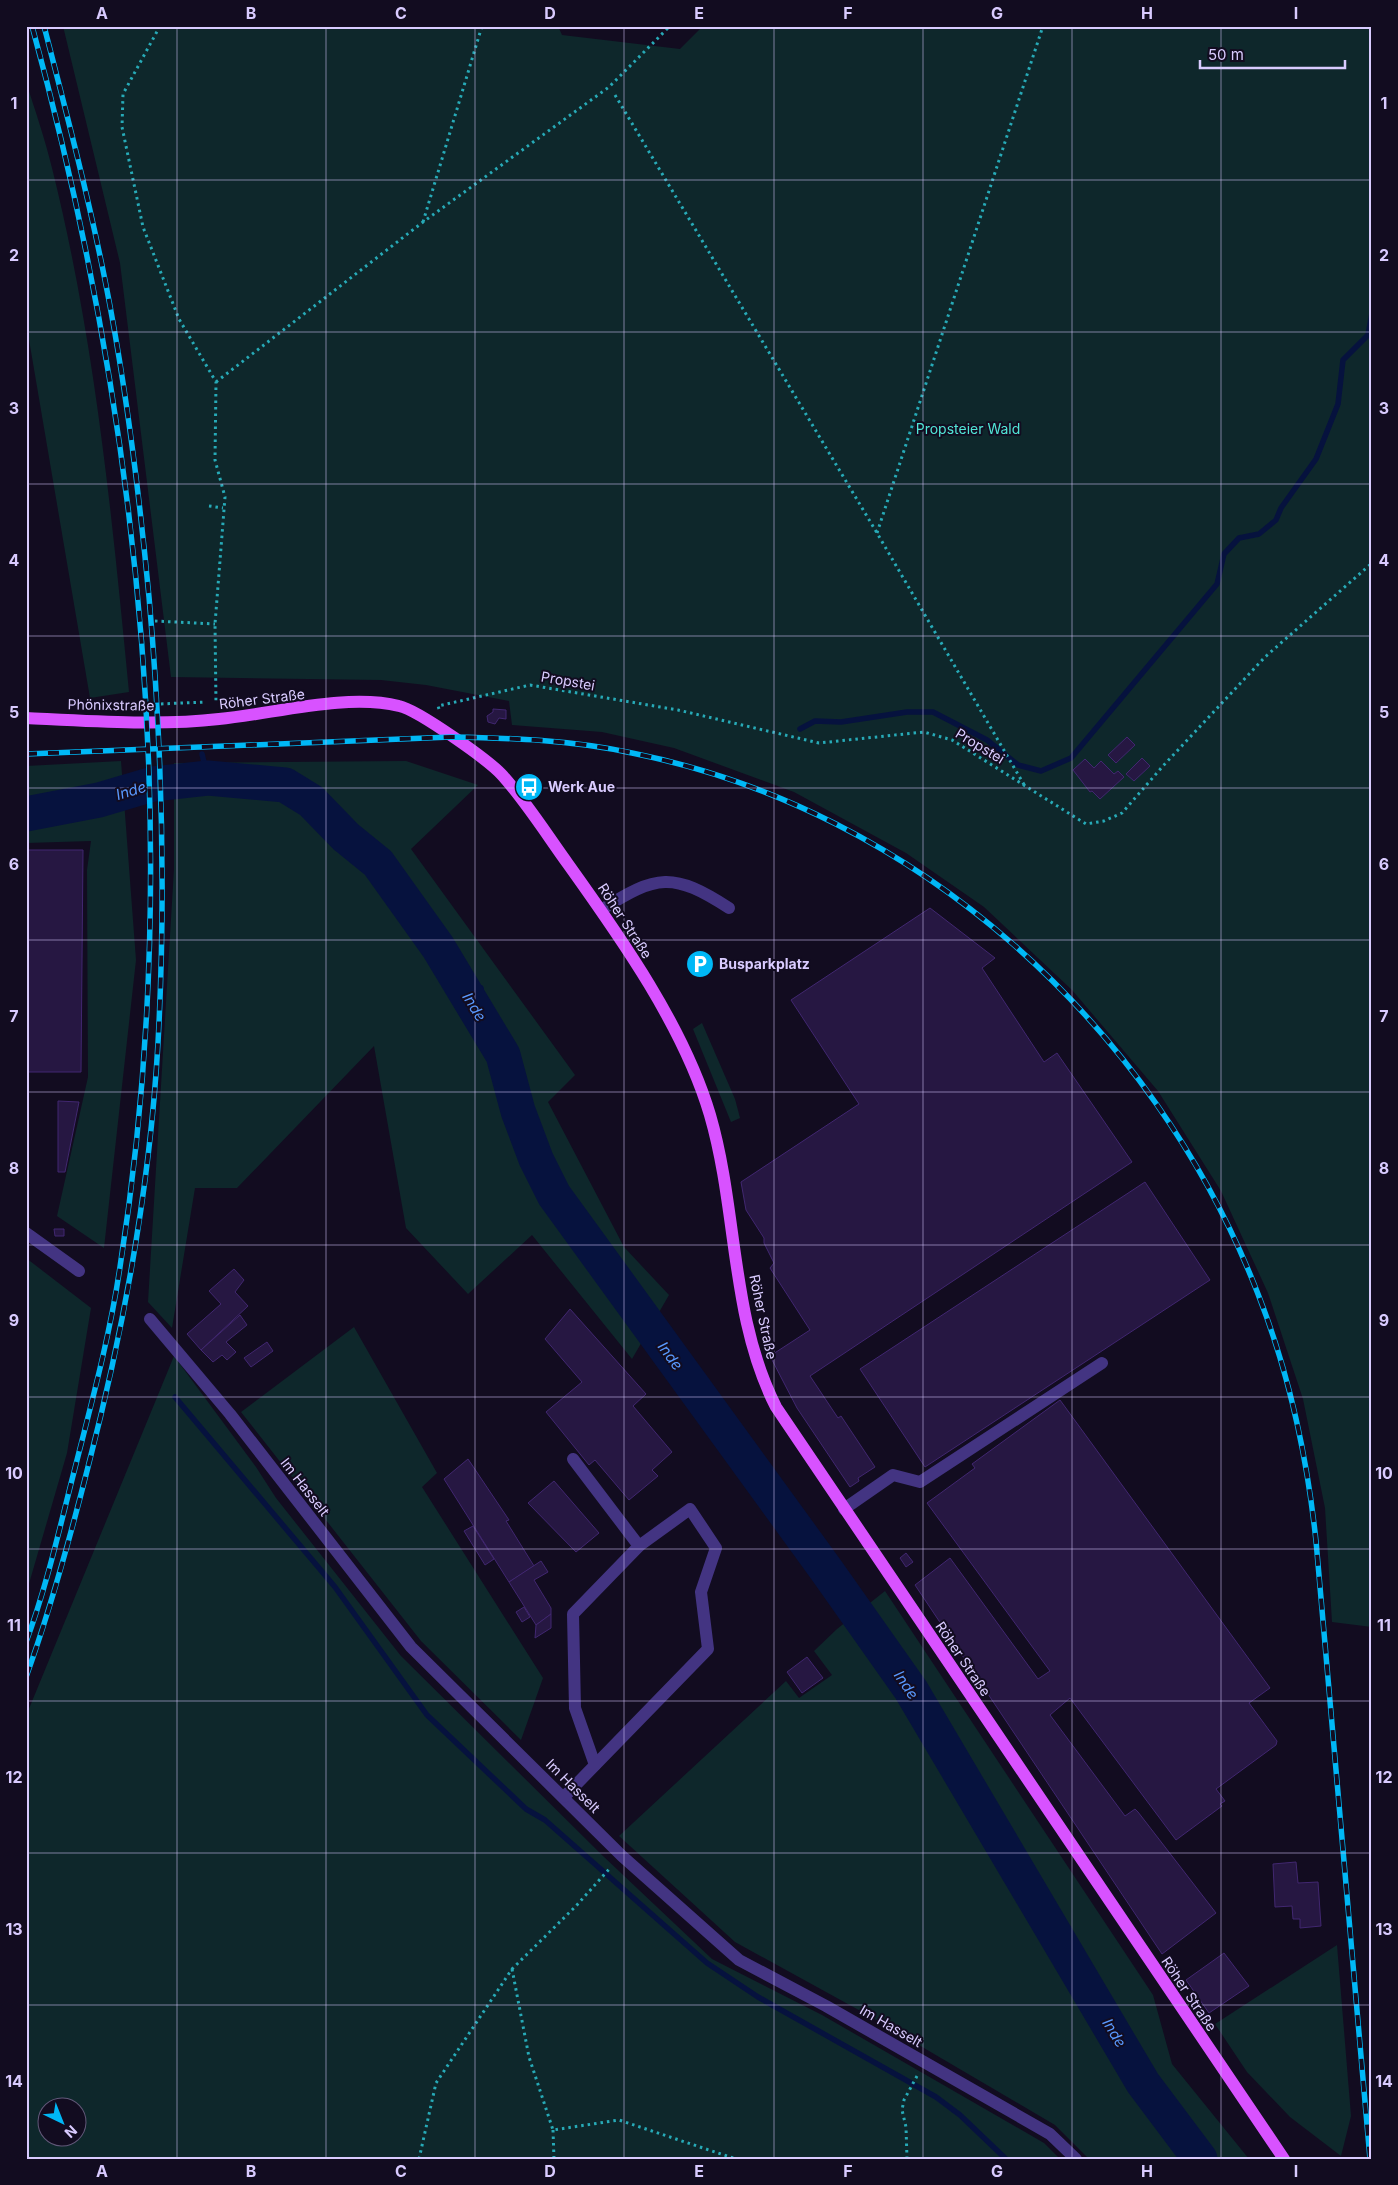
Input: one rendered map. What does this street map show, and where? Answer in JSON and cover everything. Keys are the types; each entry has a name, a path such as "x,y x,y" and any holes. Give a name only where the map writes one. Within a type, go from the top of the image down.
{"main road":[{"name":"Röher Straße","path":"195,721 218,720 355,702 400,706 427,719 502,774 601,910 682,1041 710,1116 721,1164 745,1318 755,1360 776,1407 1284,2159"},
{"name":"Phönixstraße","path":"26,718 195,721"}],"street":[{"path":"601,910 644,886 666,880 691,886 729,908"},
{"path":"26,1233 79,1271"},
{"name":"Im Hasselt","path":"150,1319 230,1414 411,1646 622,1856 739,1960 826,2006 1050,2134 1076,2159"},
{"path":"844,1508 893,1475 920,1482 1102,1363"},
{"path":"573,1459 639,1546"},
{"path":"564,1797 708,1649 701,1592 716,1548 690,1509 639,1546 573,1614 575,1708 595,1765"}],"path":[{"path":"160,26 123,94 122,127 143,227 179,319 216,382 215,460 225,497 222,508 216,624 216,702 218,720"},
{"path":"423,222 482,26"},
{"path":"216,382 423,222 609,87 670,26"},
{"path":"877,533 1043,26"},
{"path":"614,95 877,533 1026,788"},
{"path":"209,506 222,508"},
{"name":"Propstei","path":"450,737 438,706 530,685 678,710 819,743 924,732 952,740 1086,824 1104,821 1122,813 1163,766 1265,657 1372,563"},
{"path":"155,622 216,624"},
{"path":"419,2159 436,2084 512,1969 576,1906 609,1870"},
{"path":"512,1969 529,2057 553,2130 554,2159"},
{"path":"908,2159 906,2127 902,2110 904,2100 914,2080"},
{"path":"553,2130 620,2120 736,2159"}],"green space":[{"name":"Propsteier Wald","path":"63,26 558,26 562,35 680,49 703,26 1372,26 1372,1627 1332,1622 1325,1508 1303,1399 1268,1293 1221,1191 1158,1091 1072,990 984,907 906,853 794,792 674,748 602,732 512,725 509,701 426,685 381,680 171,677 120,263"},
{"path":"26,82 52,168 80,298 100,428 116,560 129,692 90,698 26,322"},
{"path":"121,761 136,960 104,1248 57,1216 88,1077 87,870 91,841 26,843 26,766"},
{"path":"406,761 478,785 411,849 575,1075 548,1102 624,1247 669,1295 632,1359 532,1235 468,1294 406,1228 374,1046 237,1188 195,1188 172,1328 148,1302 174,869 174,763"},
{"path":"702,1023 735,1099 740,1118 731,1122 693,1029"},
{"path":"26,1258 91,1308 67,1453 26,1594"},
{"path":"354,1327 437,1473 422,1487 543,1678 521,1740 421,1641 241,1412"},
{"path":"174,1356 256,1467 276,1498 401,1656 603,1856 712,1959 822,2015 1044,2143 1060,2159 26,2159 26,1716"},
{"path":"885,1591 1153,1995 1172,2064 1249,2159 1089,2159 1055,2125 866,2014 735,1942 619,1836 786,1681 799,1698 832,1675 814,1651 837,1629"},
{"path":"1337,1945 1351,2116 1341,2156 1290,2117 1247,2072 1215,2024"}],"building":[{"path":"493,709 506,710 506,719 499,718 495,724 488,722 487,716 493,712"},
{"path":"1127,737 1135,745 1116,763 1108,755"},
{"path":"1142,758 1150,766 1134,781 1126,774"},
{"path":"1085,759 1094,768 1101,761 1114,774 1118,771 1124,777 1100,799 1092,791 1090,792 1073,770"},
{"path":"26,850 83,850 81,1072 26,1072"},
{"path":"930,908 995,958 982,968 1044,1062 1057,1053 1132,1162 810,1376 838,1418 841,1416 875,1467 858,1478 859,1481 850,1487 797,1408 770,1356 810,1330 770,1268 774,1263 764,1243 764,1238 746,1210 741,1182 859,1104 791,1000"},
{"path":"58,1101 79,1102 65,1172 58,1172"},
{"path":"1145,1182 1210,1280 925,1467 860,1369"},
{"path":"54,1229 64,1229 64,1236 55,1236"},
{"path":"234,1269 244,1280 235,1292 248,1306 201,1350 187,1334 221,1304 209,1291"},
{"path":"570,1309 646,1394 633,1406 672,1452 652,1470 658,1476 629,1500 595,1460 589,1465 546,1412 582,1382 545,1339"},
{"path":"240,1315 247,1325 226,1342 236,1352 227,1360 222,1355 213,1362 201,1350"},
{"path":"267,1342 273,1351 251,1367 244,1358"},
{"path":"1060,1400 1270,1688 1249,1703 1277,1741 1276,1745 1216,1789 1225,1801 1220,1804 1222,1806 1176,1840 1070,1698 1050,1715 1125,1816 1135,1809 1138,1812 1216,1913 1162,1954 915,1585 950,1558 1038,1679 1050,1671 927,1503 975,1468 972,1464"},
{"path":"468,1459 509,1520 506,1521 534,1566 509,1582 444,1479"},
{"path":"554,1481 599,1533 576,1552 528,1503"},
{"path":"473,1526 494,1559 485,1565 464,1531"},
{"path":"906,1553 913,1562 906,1567 900,1558"},
{"path":"541,1561 548,1572 534,1580 551,1608 551,1614 536,1625 509,1582"},
{"path":"524,1607 530,1617 522,1622 516,1612"},
{"path":"551,1614 551,1628 535,1638 536,1625"},
{"path":"807,1657 823,1678 802,1693 787,1672"},
{"path":"1296,1862 1298,1883 1318,1882 1321,1926 1300,1928 1300,1919 1293,1919 1292,1906 1275,1907 1273,1864"},
{"path":"1224,1953 1249,1986 1209,2013 1186,1980"}],"waterway":[{"path":"800,729 815,721 841,722 907,712 933,712 987,740 1018,765 1041,771 1071,758 1217,584 1224,554 1239,538 1259,534 1276,520 1281,508 1316,459 1338,404 1343,360 1368,335 1372,313"},
{"path":"202,754 208,778"},
{"name":"Inde","path":"26,814 99,800 153,784 208,778 285,785 311,801 346,837 378,863 438,947 503,1055 518,1111 536,1159 554,1195 911,1690 1143,2083 1200,2159"},
{"path":"468,997 481,988"},
{"path":"175,1397 335,1587 427,1715 526,1809 545,1820 707,1963 758,1997 936,2097 960,2115 1006,2159"}],"railway":[{"path":"26,1642 47,1578 94,1393 106,1343 120,1267 139,1112 149,955 150,799 142,642 125,486 101,331 70,178 32,26"},
{"path":"26,1677 60,1573 88,1467 113,1362 134,1257 149,1150 154,1097 162,932 160,764 157,708 149,597 131,438 113,319 76,153 44,26"},
{"path":"26,754 451,737 564,742 632,753 736,782 835,824 928,878 1013,944 1089,1020 1156,1104 1213,1196 1258,1294 1288,1384 1308,1478 1316,1541 1370,2159"}],"place":[{"name":"Werk Aue","path":"529,787"},
{"name":"Busparkplatz","path":"700,964"}]}
